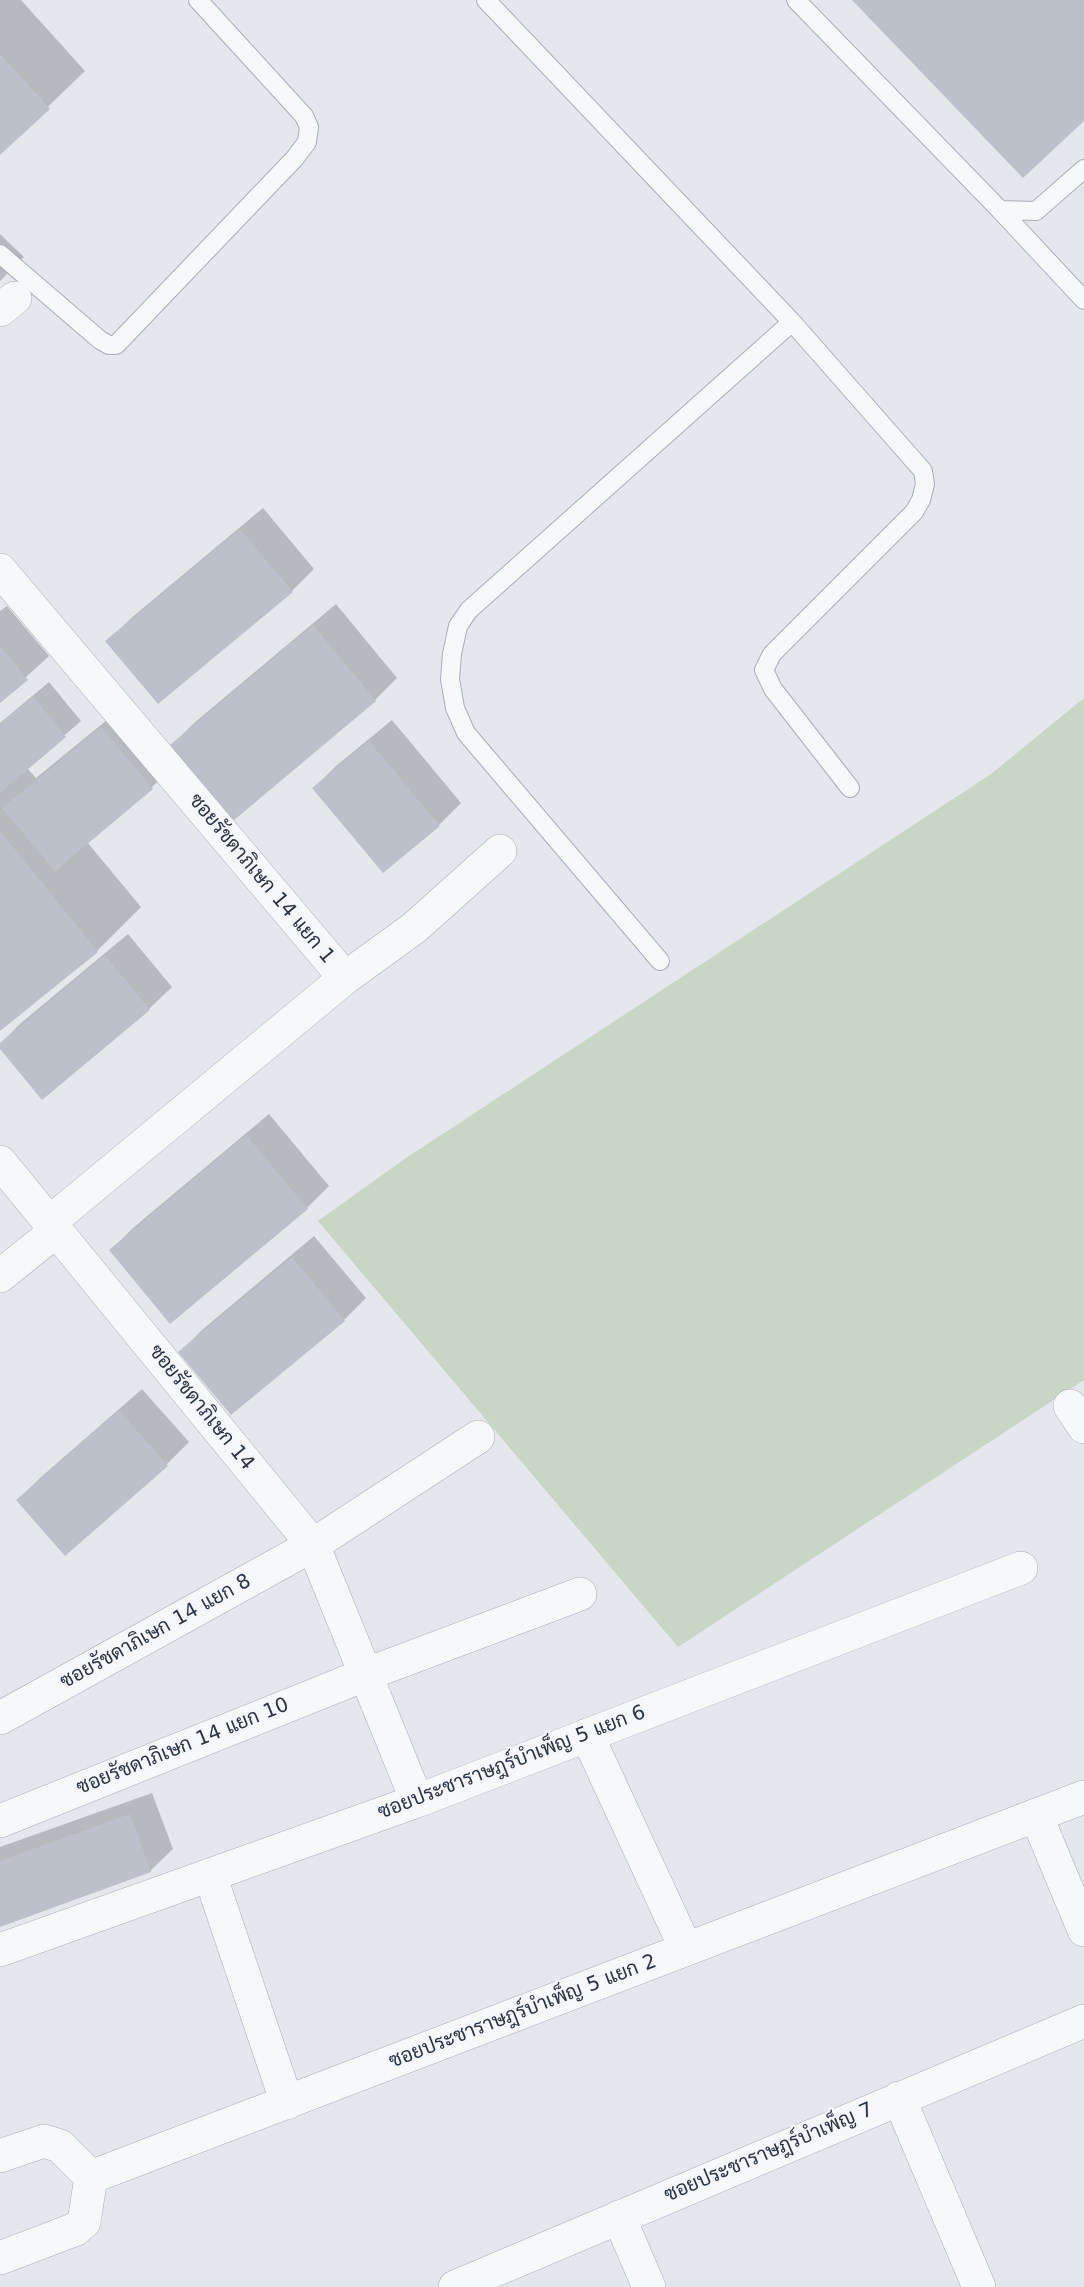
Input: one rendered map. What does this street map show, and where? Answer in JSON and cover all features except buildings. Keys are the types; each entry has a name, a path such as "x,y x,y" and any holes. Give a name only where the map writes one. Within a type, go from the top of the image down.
{"street":[{"name":"ซอยรัชดาภิเษก 14 แยก 1","path":"0,570 345,978 53,1227 0,1276"},
{"path":"345,978 414,928 500,851"},
{"name":"ซอยรัชดาภิเษก 14","path":"0,1162 313,1545 417,1801"},
{"name":"ซอยรัชดาภิเษก 14 แยก 8","path":"0,1718 313,1545 478,1437"},
{"name":"ซอยประชาราษฎร์บำเพ็ญ 5 แยก 6","path":"0,1950 417,1801 1021,1568"},
{"name":"ซอยรัชดาภิเษก 14 แยก 10","path":"0,1821 367,1674 580,1594"},
{"path":"587,1735 686,1949"},
{"name":"ซอยประชาราษฎร์บำเพ็ญ 5 แยก 2","path":"91,2177 1084,1797"},
{"path":"1036,1815 1084,1930"},
{"path":"210,1875 287,2103"},
{"name":"ซอยประชาราษฎร์บำเพ็ญ 7","path":"454,2287 1084,2021"},
{"path":"899,2098 979,2287"},
{"path":"0,2156 44,2141 60,2146 91,2177 84,2222 76,2229 0,2258"},
{"path":"619,2217 649,2287"}],"lane":[{"path":"0,254 100,340 109,345 116,345 295,158 307,142 309,127 304,116 198,0"},
{"path":"486,0 792,322 923,471 925,484 921,500 914,512 772,654 764,670 773,689 850,788"},
{"path":"796,0 1084,300"},
{"path":"1000,210 1036,211 1084,169"},
{"path":"660,961 466,733 453,698 450,679 452,654 458,626 469,610 792,322"}],"green space":[{"path":"1084,698 1084,1380 678,1647 318,1221 403,1160 991,774"}]}
